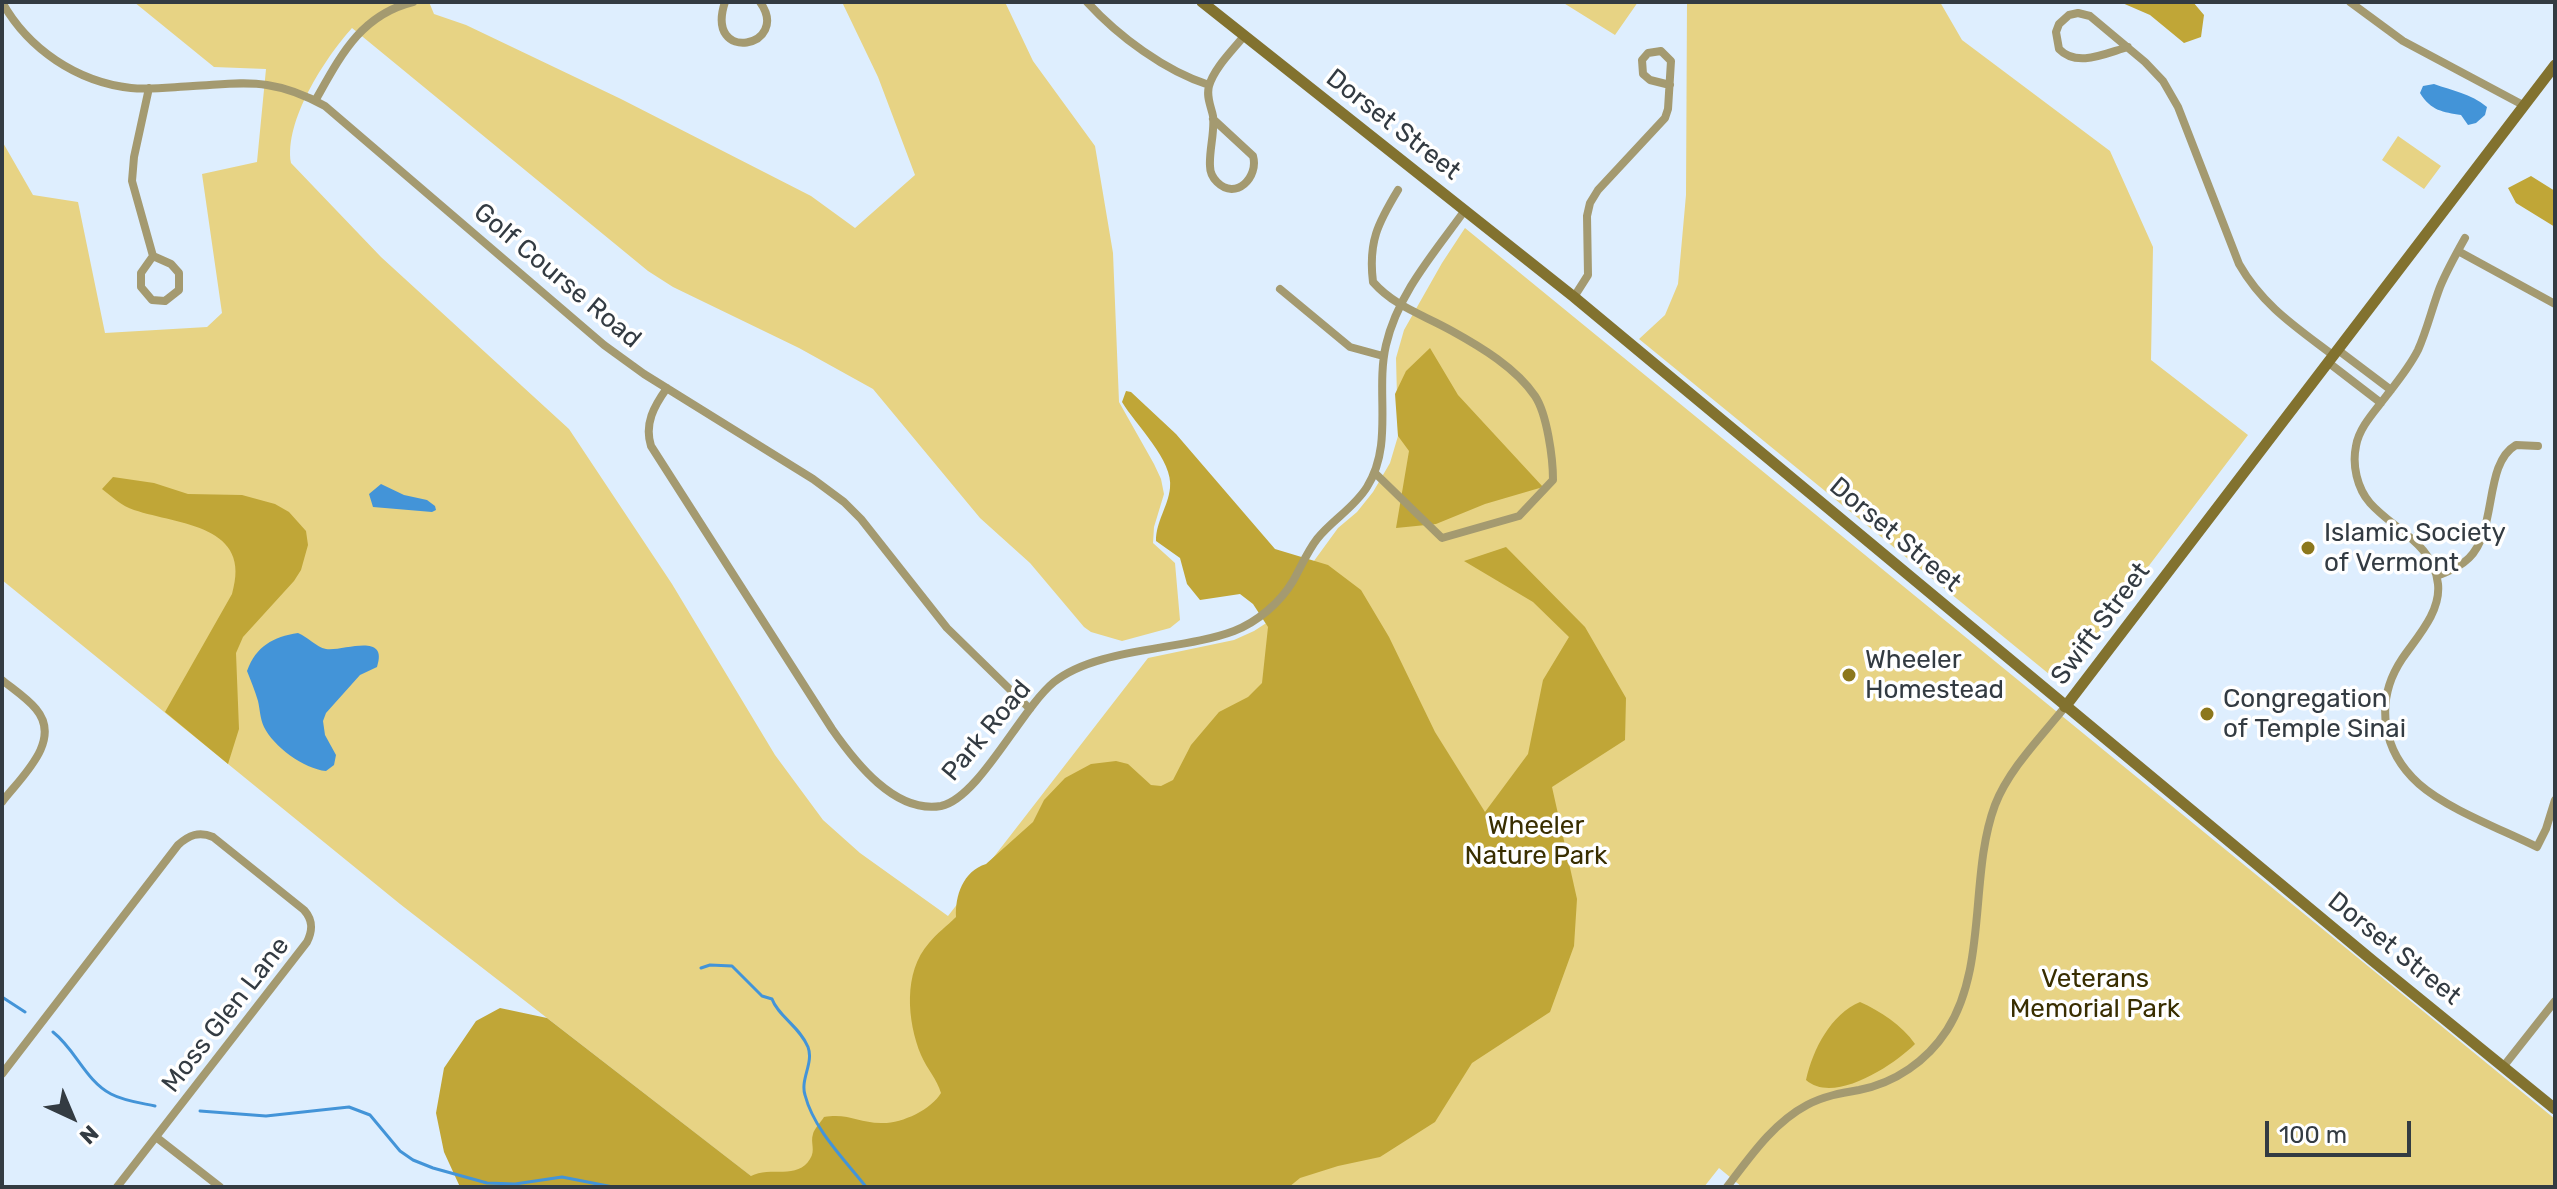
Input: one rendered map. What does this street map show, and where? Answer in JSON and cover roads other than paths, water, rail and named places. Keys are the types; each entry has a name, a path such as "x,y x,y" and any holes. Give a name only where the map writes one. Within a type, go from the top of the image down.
{"street":[{"name":"Golf Course Road","path":"2,2 22,32 62,65 107,84 149,88 252,83 279,87 315,101 348,123 592,336 844,502 861,519 947,628 1030,709"},
{"path":"315,101 355,36 372,20 413,2"},
{"path":"725,2 721,16 723,30 731,40 744,43 757,39 765,29 767,15 760,2"},
{"path":"1087,2 1157,61 1188,79 1209,85"},
{"name":"Dorset Street","path":"1202,2 1574,297 2065,707 2555,1109"},
{"path":"2350,2 2403,41 2523,105"},
{"path":"2128,47 2073,59 2059,49 2056,32 2065,18 2082,14 2094,19 2128,47 2158,74 2173,98 2239,264 2254,289 2279,314 2334,356 2391,390"},
{"path":"1213,119 1253,156 1254,171 1250,180 1242,186 1227,188 1212,175 1213,119 1209,85 1215,72 1244,36"},
{"path":"1574,297 1588,275 1587,216 1590,203 1598,190 1662,123 1668,109 1670,85 1669,57 1657,50 1648,53 1642,60 1643,74 1650,80 1670,85"},
{"name":"Swift Street","path":"1727,1187 1762,1143 1789,1116 1821,1098 1873,1086 1898,1076 1920,1061 1946,1031 1959,1007 1968,974 1982,861 1995,804 2011,776 2555,65"},
{"path":"149,88 132,181 153,256"},
{"path":"1375,473 1442,538 1519,516 1553,480 1553,457 1536,397 1512,370 1453,331 1400,305 1373,282 1371,260 1376,227 1398,190"},
{"name":"Park Road","path":"667,388 649,423 648,439 654,453 832,729 850,755 882,786 924,806 941,806 955,801 973,783 1055,682 1084,666 1224,634 1257,619 1288,590 1318,537 1357,501 1375,473 1382,444 1381,384 1389,330 1400,305 1465,210"},
{"path":"2465,238 2440,287 2418,348 2357,439 2355,464 2360,485 2370,503 2421,547 2437,576 2438,594 2433,612 2400,662 2387,690 2385,721 2402,765 2427,790 2537,847 2555,800"},
{"path":"2458,251 2555,304"},
{"path":"153,256 171,264 179,273 179,290 161,302 152,300 142,291 141,273 153,256"},
{"path":"1280,289 1350,347 1383,356"},
{"path":"2334,356 2381,403"},
{"path":"2437,576 2461,565 2477,547 2505,454 2516,445 2538,446"},
{"path":"2,680 35,707 44,720 46,733 38,754 2,802"},
{"name":"Moss Glen Lane","path":"2,1074 178,845 192,836 208,835 304,910 311,921 311,934 303,949 117,1187"},
{"path":"2503,1067 2555,1001"},
{"path":"156,1137 220,1187"}],"water":[{"path":"2434,84 2481,102 2487,107 2485,115 2468,125 2461,115 2433,107 2420,93 2423,86"},
{"path":"381,484 404,495 427,500 436,510 373,507 369,494"},
{"path":"298,633 326,649 370,646 376,649 379,656 377,667 360,675 326,713 323,721 325,735 336,755 334,765 326,771 299,761 268,734 247,671 255,655 266,644"}],"waterway":[{"path":"701,968 710,965 732,966 762,996 772,999 800,1033 809,1053 804,1083 809,1108 831,1144 866,1187"},
{"path":"2,997 25,1012"},
{"path":"53,1032 102,1088 121,1098 155,1106"},
{"path":"200,1111 266,1116 349,1107 370,1115 400,1151 433,1168 487,1183 515,1184 562,1177 613,1187"}],"place":[{"name":"Islamic Society of Vermont","path":"2308,548"},
{"name":"Wheeler Homestead","path":"1849,675"},
{"name":"Congregation of Temple Sinai","path":"2207,714"}],"park label":[{"name":"Wheeler Nature Park","path":"1536,841"},
{"name":"Veterans Memorial Park","path":"2095,994"}]}
